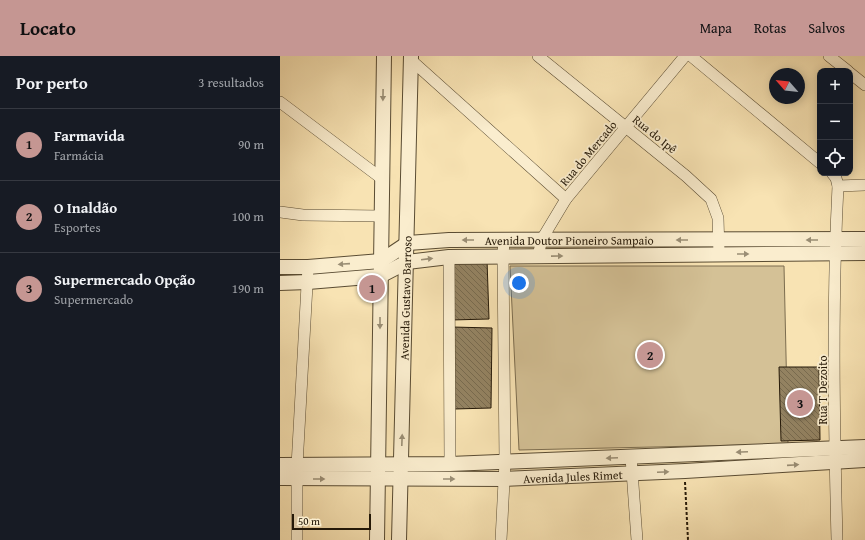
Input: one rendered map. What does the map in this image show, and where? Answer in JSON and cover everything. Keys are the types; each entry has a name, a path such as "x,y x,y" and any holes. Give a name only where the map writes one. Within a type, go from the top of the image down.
{"street":[{"name":"Avenida Gustavo Barroso","path":"377,540 381,261 380,216 384,56"},
{"name":"Rua do Ipê","path":"538,56 686,176 711,199 718,218 718,247"},
{"name":"Rua do Mercado","path":"538,256 542,239 566,199 627,128 685,56"},
{"path":"690,56 817,161"},
{"path":"829,56 844,68"},
{"name":"Avenida Gustavo Barroso","path":"399,540 408,243 411,58"},
{"path":"411,58 566,199"},
{"path":"853,75 865,85"},
{"path":"280,102 381,178"},
{"path":"834,176 838,186 865,185"},
{"name":"Rua T Dezoito","path":"837,540 835,448 836,246 838,186"},
{"path":"280,212 303,215 380,216"},
{"name":"Avenida Doutor Pioneiro Sampaio","path":"280,267 308,267 381,261 408,243 449,240 504,241 542,239 718,247"},
{"name":"Avenida Doutor Pioneiro Sampaio","path":"280,282 308,282 380,276 407,262 449,257 503,255 538,256 718,247 836,246 865,239"},
{"path":"501,540 505,479 504,241"},
{"name":"Avenida Doutor Pioneiro Sampaio","path":"836,246 865,253"},
{"path":"449,257 450,464"},
{"path":"298,540 298,472 308,267"},
{"name":"Avenida Jules Rimet","path":"280,478 298,472 378,464 450,464 865,447"},
{"path":"631,457 637,540"},
{"path":"577,459 577,476"},
{"name":"Avenida Jules Rimet","path":"280,465 298,472 378,479 505,479 685,471 865,460"}],"path":[{"path":"685,471 688,540"}],"shaded area":[{"path":"510,266 784,266 788,444 519,450"}],"building":[{"path":"487,260 489,319 451,320 451,262"},
{"path":"452,327 492,328 491,408 454,409"},
{"path":"779,367 819,367 820,440 781,441"}],"place":[{"name":"Farmavida","path":"372,288"},
{"name":"O Inaldão","path":"650,355"},
{"name":"Supermercado Opção","path":"800,403"}]}
